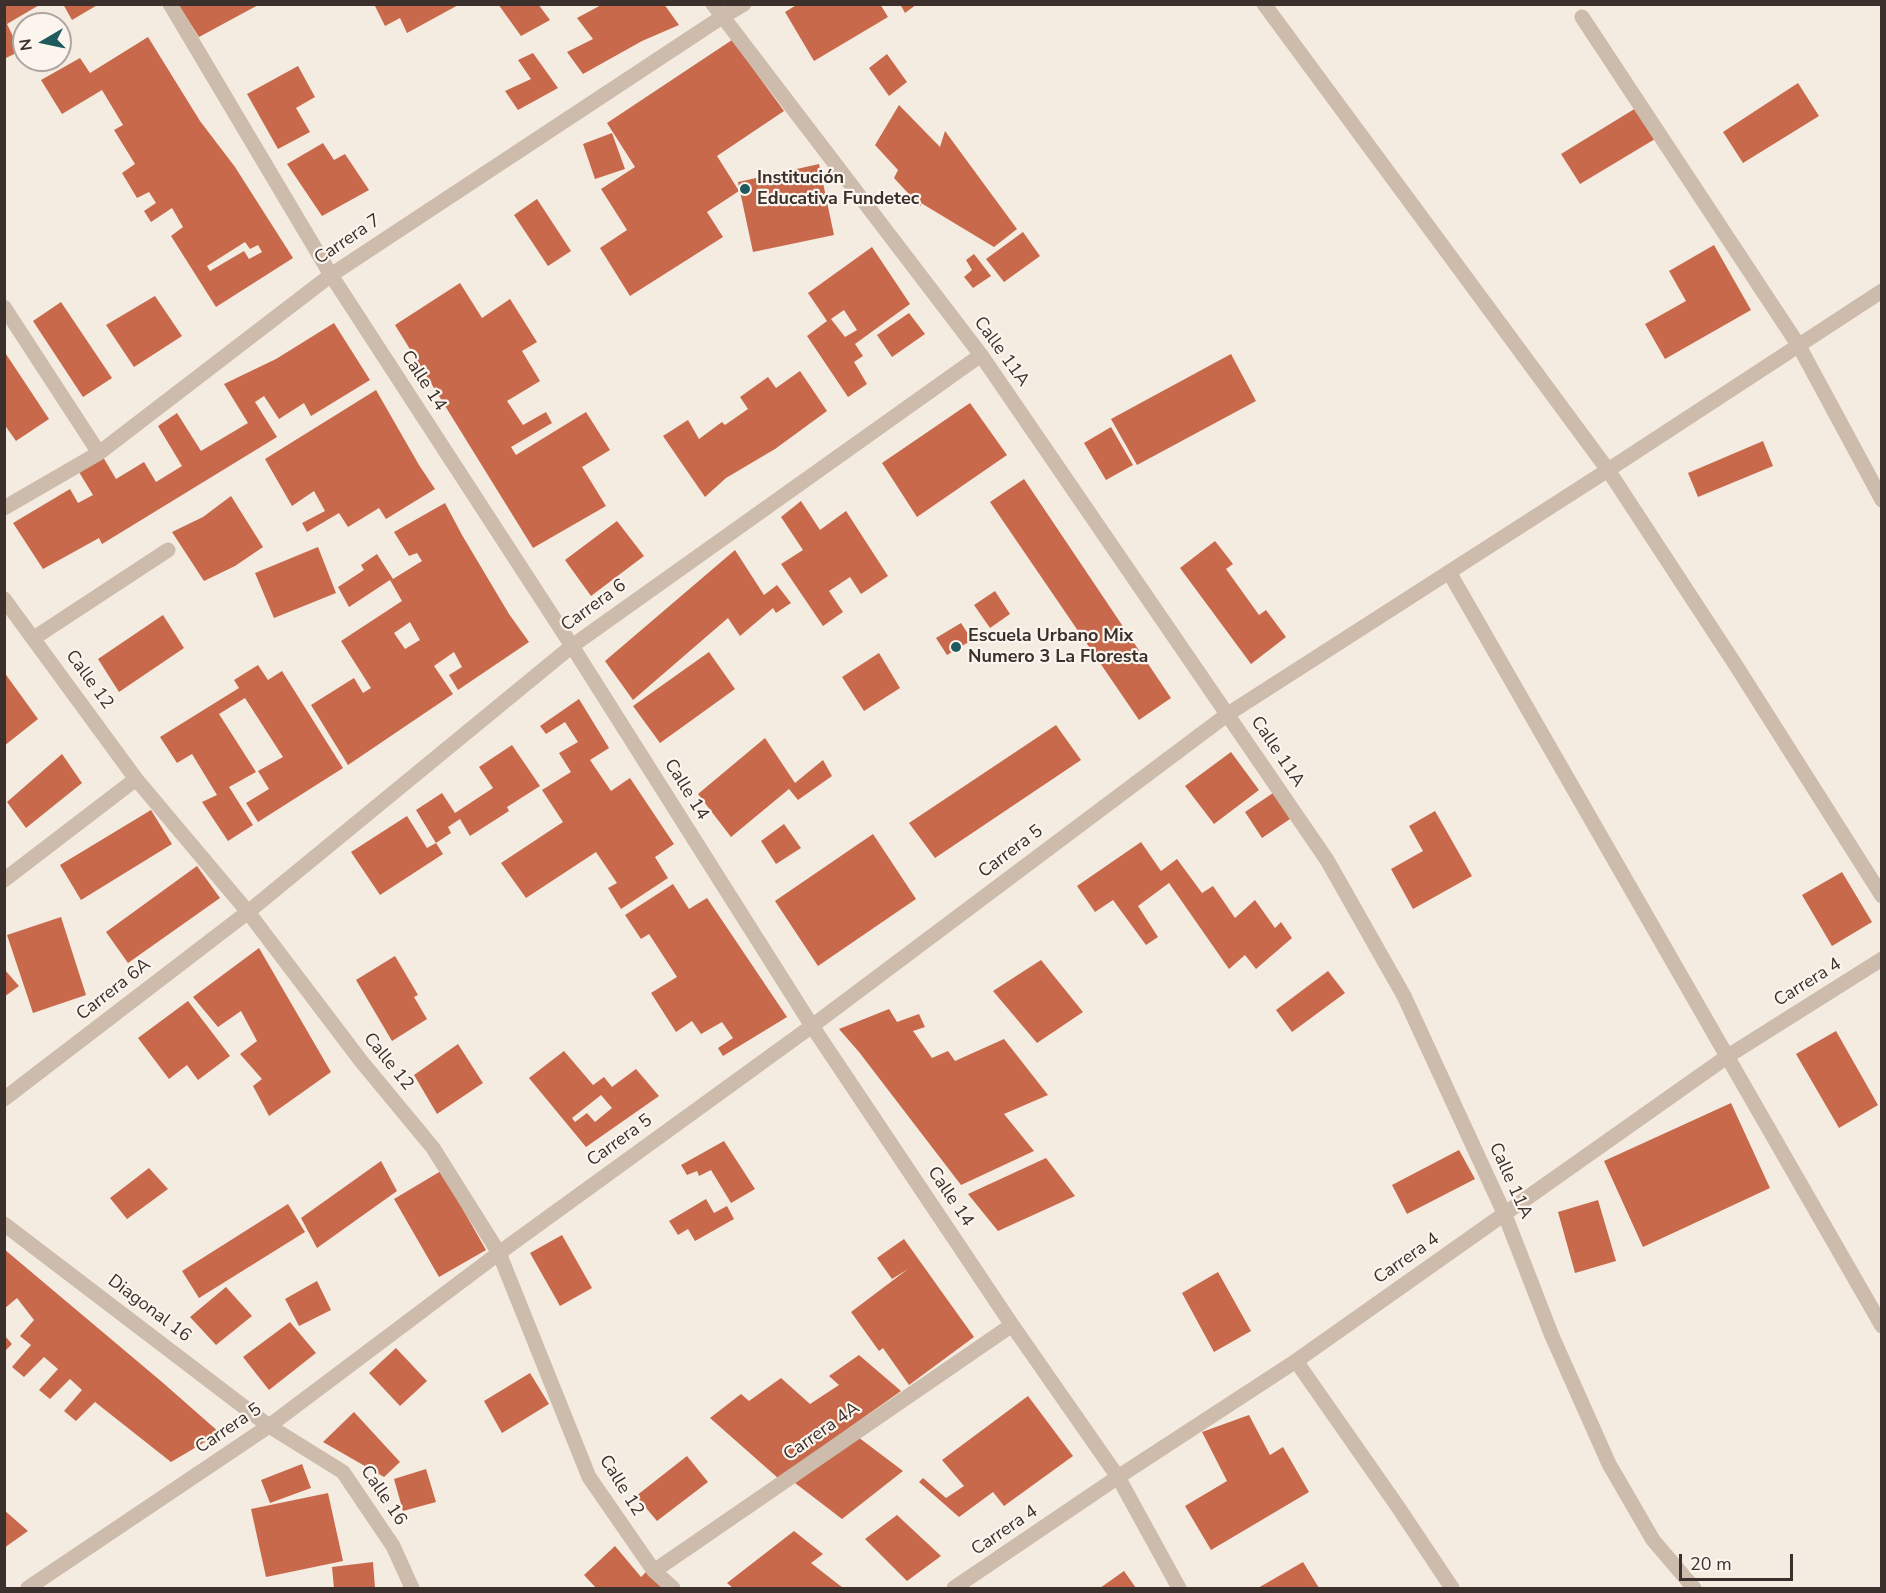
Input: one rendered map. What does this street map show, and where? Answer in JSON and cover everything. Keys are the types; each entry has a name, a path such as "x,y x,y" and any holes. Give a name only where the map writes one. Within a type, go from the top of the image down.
{"street":[{"name":"Calle 14","path":"170,4 331,275 572,646 812,1026 1012,1324 1118,1477 1179,1588"},
{"name":"Carrera 7","path":"4,507 99,453 331,275 718,11 744,4"},
{"path":"1264,4 1608,470 1735,664 1881,896"},
{"name":"Calle 11A","path":"718,11 981,355 1327,860 1398,987 1505,1215 1552,1336 1609,1464 1653,1540 1694,1588"},
{"path":"1582,17 1799,346 1881,500"},
{"name":"Carrera 5","path":"28,1588 269,1426 500,1253 812,1026 1228,714 1608,470 1881,291"},
{"path":"4,307 99,453"},
{"name":"Carrera 6","path":"248,912 572,646 981,355"},
{"path":"34,638 168,550"},
{"path":"1449,572 1881,1326"},
{"name":"Calle 12","path":"4,599 136,779 248,912 361,1061 433,1148 500,1253 589,1477 654,1570 673,1588"},
{"path":"4,880 136,779"},
{"name":"Carrera 6A","path":"4,1099 248,912"},
{"name":"Carrera 4","path":"954,1588 1296,1361 1728,1056 1881,959"},
{"name":"Diagonal 16","path":"4,1224 269,1426"},
{"name":"Carrera 4A","path":"654,1570 1012,1324"},
{"path":"1296,1361 1452,1588"},
{"name":"Calle 16","path":"269,1426 343,1472 393,1546 412,1588"}],"building":[{"path":"4,4 41,4 27,12 12,12 12,21 7,24 12,34 12,55 4,59"},
{"path":"63,4 99,4 72,20 72,12 68,12"},
{"path":"178,4 260,4 199,37"},
{"path":"374,4 460,4 407,33 400,18 385,26"},
{"path":"498,4 538,4 550,20 521,36"},
{"path":"603,4 664,4 679,25 642,41 583,74 567,52 593,39 577,18"},
{"path":"798,4 880,4 888,17 814,61 785,12"},
{"path":"900,4 917,4 905,13"},
{"path":"148,37 200,121 235,167 293,258 216,307 171,236 183,227 172,208 151,222 144,211 156,203 149,192 137,198 122,173 135,164 114,130 123,125 102,90 62,114 41,80 55,72 72,72 72,63 80,58 90,73","holes":["245,242 250,249 258,245 262,252 249,259 244,251 210,271 207,266"]},
{"path":"732,40 784,111 717,156 739,191 707,212 723,237 630,296 600,248 627,230 601,189 635,167 607,123"},
{"path":"533,53 558,88 518,110 505,91 531,79 518,60"},
{"path":"887,54 907,82 889,96 869,68"},
{"path":"298,66 315,97 296,108 310,132 278,149 247,94"},
{"path":"1798,83 1819,116 1743,163 1723,132"},
{"path":"899,105 940,147 945,131 1017,229 994,247 921,203 921,206 907,192 894,178 898,170 875,145"},
{"path":"1636,108 1655,139 1580,184 1561,154"},
{"path":"612,133 625,169 595,179 583,144"},
{"path":"323,143 334,160 345,154 369,190 322,216 287,164"},
{"path":"819,164 834,235 753,252 738,182"},
{"path":"537,199 571,251 548,266 514,215"},
{"path":"1023,232 1040,256 1004,282 986,259"},
{"path":"1714,245 1751,310 1665,359 1645,324 1686,301 1669,271"},
{"path":"872,247 910,304 855,344 863,356 854,362 867,384 848,397 807,336 827,321 808,293","holes":["844,310 857,330 845,337 831,319"]},
{"path":"974,254 991,276 973,288 964,277 972,270 966,260"},
{"path":"460,283 482,318 510,299 537,342 522,351 540,381 507,401 523,425 546,412 552,423 511,447 516,455 586,412 610,450 582,467 606,506 533,548 395,325"},
{"path":"155,296 182,336 134,367 106,325"},
{"path":"61,302 112,378 83,397 33,321"},
{"path":"909,313 925,334 892,357 877,335"},
{"path":"334,323 370,380 311,416 304,403 279,419 264,396 255,402 277,437 102,544 99,538 43,569 13,523 70,489 78,503 93,495 79,472 103,457 116,479 144,462 156,482 182,466 158,426 177,413 201,451 248,423 224,384 276,359"},
{"path":"4,351 49,419 16,441 4,424"},
{"path":"1231,354 1256,401 1137,465 1111,419"},
{"path":"800,371 827,411 775,449 726,478 705,497 663,436 688,420 699,439 722,422 725,425 748,409 740,397 768,377 776,388"},
{"path":"376,390 435,489 386,519 379,508 348,527 339,513 307,532 302,523 325,511 314,491 292,506 265,459"},
{"path":"970,403 1007,455 917,517 882,463"},
{"path":"1111,427 1133,465 1106,480 1084,443"},
{"path":"1763,441 1773,466 1698,497 1688,473"},
{"path":"1024,479 1171,698 1139,720 990,502"},
{"path":"231,496 263,547 235,566 204,581 172,532 203,517"},
{"path":"801,501 820,530 846,511 888,576 861,594 850,577 829,591 843,612 823,626 781,564 803,550 781,517"},
{"path":"445,503 509,614 529,642 458,690 449,675 462,667 454,652 434,666 453,694 348,765 311,705 354,678 363,693 371,688 341,641 402,601 390,580 349,607 338,587 364,570 361,565 377,554 393,579 422,561 417,553 409,556 394,532","holes":["410,622 420,640 405,649 394,633"]},
{"path":"617,521 644,556 591,596 565,560"},
{"path":"1215,541 1233,564 1226,569 1259,615 1266,610 1286,637 1251,664 1180,568"},
{"path":"318,547 336,593 274,618 255,573"},
{"path":"735,550 764,595 777,585 791,603 776,613 773,608 740,636 728,618 633,700 605,661"},
{"path":"995,591 1010,614 990,628 974,605"},
{"path":"163,615 184,648 119,692 98,659"},
{"path":"961,623 972,640 947,655 936,638"},
{"path":"709,652 735,689 660,743 633,706"},
{"path":"879,653 900,688 864,711 842,677"},
{"path":"258,665 268,680 282,671 343,768 258,822 246,803 269,789 258,771 283,757 245,698 219,714 256,772 229,787 253,825 228,841 202,802 217,795 192,754 177,763 160,737 239,688 234,680"},
{"path":"4,672 38,719 4,746"},
{"path":"579,699 609,748 590,760 611,791 630,778 674,844 655,857 668,878 621,909 608,888 617,883 596,852 526,898 501,863 563,822 542,790 571,772 559,753 578,742 565,722 546,734 540,726"},
{"path":"1056,725 1081,760 935,858 909,823"},
{"path":"765,738 795,783 823,760 832,776 798,800 789,789 731,837 698,794"},
{"path":"512,745 540,786 507,807 509,811 470,836 460,819 448,827 451,833 436,843 416,810 442,793 455,813 493,788 479,767"},
{"path":"1231,752 1259,790 1214,824 1185,786"},
{"path":"62,754 82,783 26,828 7,802"},
{"path":"1273,793 1290,819 1262,838 1245,812"},
{"path":"151,810 172,844 81,900 60,865"},
{"path":"1435,811 1472,876 1413,909 1391,869 1423,851 1409,826"},
{"path":"407,816 427,848 436,843 443,854 380,895 351,852"},
{"path":"784,824 801,848 776,864 761,841"},
{"path":"873,834 916,899 818,966 775,901"},
{"path":"1141,842 1161,871 1177,859 1202,893 1213,886 1235,918 1255,900 1275,928 1281,922 1292,938 1256,969 1245,955 1229,969 1169,883 1138,906 1158,937 1146,945 1113,900 1095,912 1077,886"},
{"path":"197,866 220,898 128,963 106,932"},
{"path":"1842,872 1872,922 1832,946 1802,895"},
{"path":"673,884 689,909 707,898 787,1017 723,1056 718,1048 733,1038 722,1022 701,1034 692,1021 676,1032 651,993 677,977 649,934 641,939 625,915"},
{"path":"61,917 86,995 33,1013 7,935"},
{"path":"259,948 331,1072 269,1116 253,1086 262,1079 240,1054 257,1041 241,1011 218,1027 193,997"},
{"path":"395,956 418,995 414,997 427,1019 392,1041 356,980"},
{"path":"1041,960 1083,1012 1037,1043 993,991"},
{"path":"4,969 19,986 4,997"},
{"path":"1328,971 1345,993 1292,1032 1276,1010"},
{"path":"188,1001 230,1056 198,1080 187,1065 169,1079 138,1038"},
{"path":"889,1009 897,1022 919,1014 925,1027 913,1031 932,1058 948,1051 955,1061 1004,1039 1048,1095 1004,1114 1034,1151 961,1185 839,1029"},
{"path":"1836,1031 1878,1105 1839,1128 1796,1054"},
{"path":"458,1044 483,1083 437,1114 414,1075"},
{"path":"564,1051 593,1085 604,1077 612,1087 636,1069 659,1096 586,1147 529,1078","holes":["601,1095 612,1108 595,1122 587,1113 575,1122 572,1118"]},
{"path":"1731,1103 1770,1188 1643,1247 1604,1161"},
{"path":"724,1141 755,1189 731,1203 711,1170 699,1176 697,1171 687,1175 681,1165"},
{"path":"1459,1150 1475,1179 1407,1214 1392,1185"},
{"path":"1046,1158 1075,1196 998,1231 968,1194"},
{"path":"381,1161 397,1191 317,1248 301,1218"},
{"path":"149,1168 168,1189 127,1219 110,1198"},
{"path":"441,1171 486,1250 439,1277 394,1199"},
{"path":"706,1199 714,1213 727,1206 734,1219 695,1241 688,1229 678,1235 669,1221"},
{"path":"1598,1200 1616,1261 1575,1273 1558,1212"},
{"path":"288,1204 305,1232 199,1298 182,1271"},
{"path":"562,1235 592,1288 560,1306 530,1253"},
{"path":"904,1239 974,1337 909,1385 883,1348 879,1351 851,1312 908,1269 892,1279 877,1258"},
{"path":"4,1249 220,1433 171,1462 95,1402 76,1421 64,1411 82,1390 70,1379 50,1399 39,1390 58,1369 44,1357 24,1377 12,1367 31,1345 20,1336 34,1320 17,1298 4,1309"},
{"path":"1218,1272 1251,1331 1214,1352 1182,1293"},
{"path":"317,1281 331,1310 299,1326 285,1299"},
{"path":"226,1287 252,1316 216,1345 190,1317"},
{"path":"290,1322 316,1353 269,1390 243,1357"},
{"path":"4,1335 12,1344 4,1352"},
{"path":"396,1348 427,1381 400,1406 369,1373"},
{"path":"859,1355 901,1391 778,1478 710,1418 741,1394 749,1401 781,1378 810,1404 839,1385 829,1376"},
{"path":"530,1373 549,1404 502,1433 484,1401"},
{"path":"1028,1396 1073,1456 1004,1506 993,1492 959,1517 919,1482 923,1478 946,1498 964,1486 942,1460"},
{"path":"354,1412 400,1462 384,1477 323,1442"},
{"path":"1249,1415 1270,1455 1283,1447 1309,1492 1211,1550 1185,1506 1227,1481 1202,1432"},
{"path":"858,1437 903,1471 842,1519 795,1483"},
{"path":"687,1456 708,1482 657,1521 636,1496"},
{"path":"302,1464 311,1488 270,1503 261,1480"},
{"path":"426,1469 436,1502 403,1511 394,1479"},
{"path":"328,1493 343,1561 266,1577 251,1509"},
{"path":"4,1510 28,1531 4,1548"},
{"path":"897,1515 941,1556 907,1581 865,1539"},
{"path":"794,1531 823,1554 811,1563 843,1588 733,1588 727,1583"},
{"path":"615,1546 641,1577 647,1571 662,1588 596,1588 584,1575"},
{"path":"373,1562 375,1588 334,1588 332,1567"},
{"path":"1303,1562 1319,1588 1258,1588"},
{"path":"1124,1571 1136,1588 1100,1588"}],"place":[{"name":"Institución Educativa Fundetec","path":"745,189"},
{"name":"Escuela Urbano Mix Numero 3 La Floresta","path":"956,647"}]}
